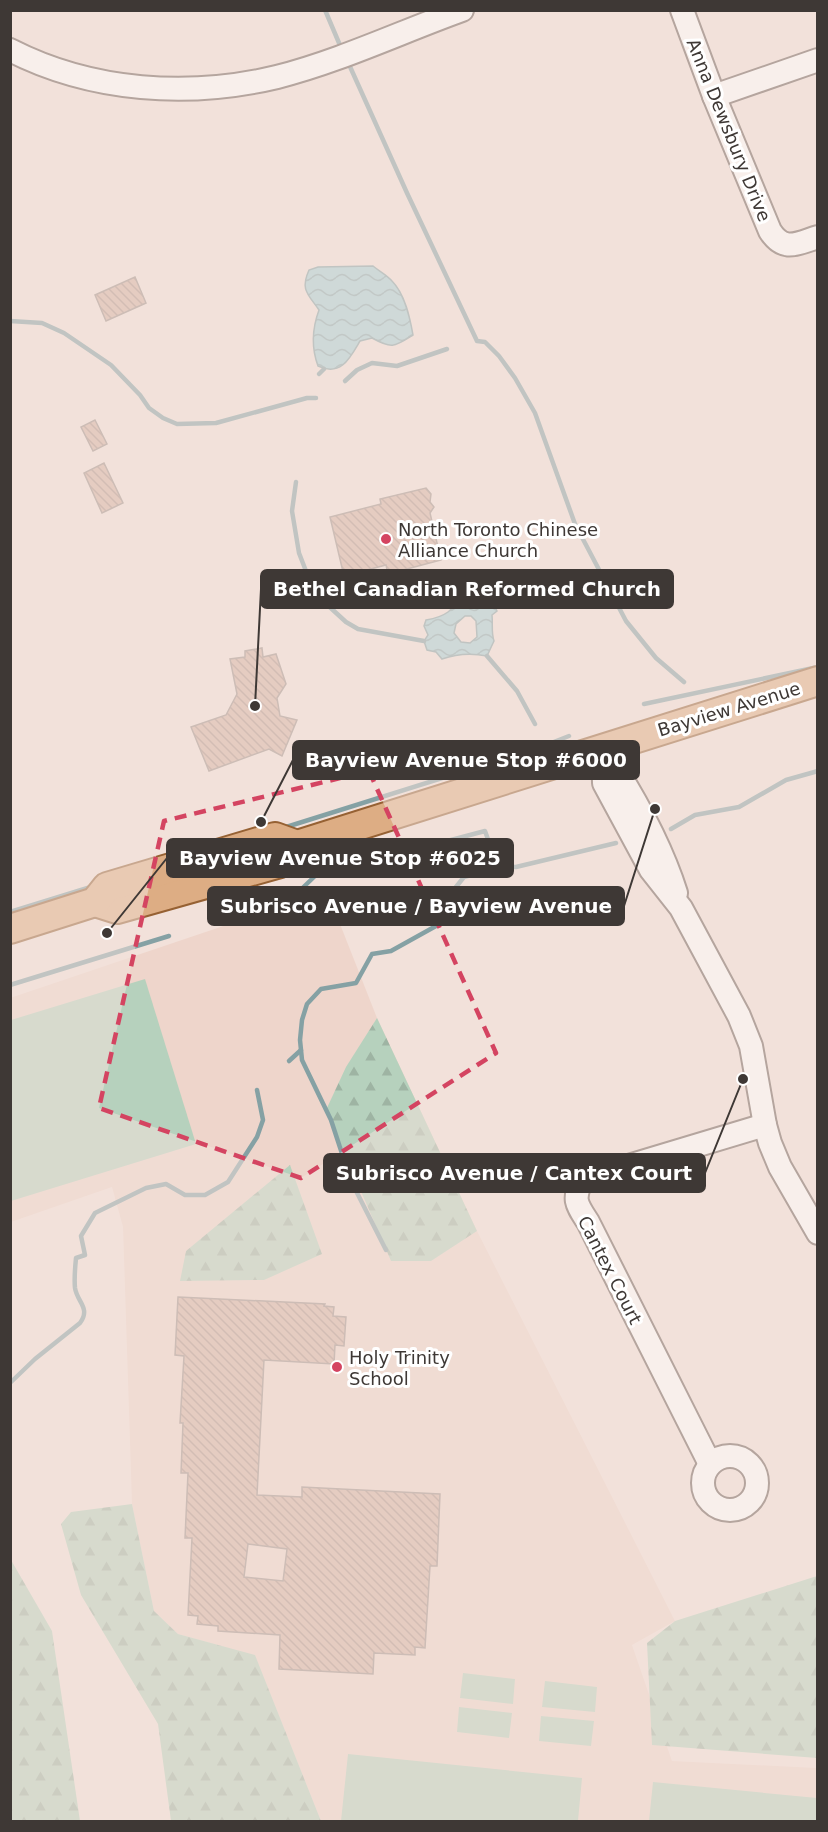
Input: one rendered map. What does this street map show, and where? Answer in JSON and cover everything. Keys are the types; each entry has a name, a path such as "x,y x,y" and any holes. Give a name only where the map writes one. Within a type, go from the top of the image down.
{"main road":[{"name":"Bayview Avenue","path":"10,929 95,902 117,909 280,863 297,845 818,681"}],"street":[{"path":"10,50 50,67 114,84 180,89 213,88 279,76 356,51 426,16 462,10"},
{"name":"Anna Dewsbury Drive","path":"682,10 714,96 772,235 781,242 792,245 818,237"},
{"path":"714,96 818,60"},
{"path":"603,748 622,778 667,863 681,909 726,990 745,1031 751,1046 765,1125 780,1167 818,1233"},
{"name":"Cantex Court","path":"710,1464 588,1222 577,1205 576,1191 582,1180 765,1125"}],"highlighted area":[{"path":"369,771 496,1053 301,1178 99,1108 164,821"}],"shaded area":[{"name":"Holy Trinity School","path":"327,891 377,1018 477,1231 675,1621 632,1645 672,1761 817,1768 817,1821 321,1821 255,1656 178,1634 154,1611 132,1504 123,1227 112,1187 11,1222 10,998"}],"green space":[{"path":"145,979 196,1144 11,1201 11,1020"},
{"path":"377,1018 477,1231 431,1261 391,1261 326,1110 346,1067"},
{"path":"290,1165 322,1254 264,1280 180,1281 186,1251"},
{"path":"132,1504 154,1611 178,1634 255,1655 321,1821 171,1821 158,1724 81,1595 61,1524 71,1512"},
{"path":"11,1560 52,1631 80,1821 11,1821"},
{"path":"817,1576 817,1758 652,1745 647,1643 675,1621"},
{"path":"463,1673 515,1679 513,1704 460,1698"},
{"path":"545,1681 597,1687 595,1712 542,1707"},
{"path":"459,1707 512,1713 509,1738 457,1732"},
{"path":"541,1716 594,1721 591,1746 539,1741"},
{"path":"348,1754 582,1778 578,1821 341,1821"},
{"path":"653,1782 817,1798 817,1821 649,1821"}],"water":[{"path":"373,266 397,286 404,299 413,335 393,345 384,344 372,338 360,341 344,364 339,367 326,369 318,366 313,338 319,310 306,292 305,282 309,270 318,267"},
{"path":"461,592 479,592 490,596 497,611 492,615 494,641 487,656 464,654 442,659 436,652 427,650 424,641 428,635 424,626 426,620 448,612 459,599","holes":["465,616 471,616 476,621 477,637 470,643 461,642 454,633 456,624"]}],"building":[{"path":"135,277 146,303 106,321 95,295"},
{"path":"95,420 107,444 93,451 81,427"},
{"path":"104,463 123,503 102,513 84,473"},
{"name":"North Toronto Chinese Alliance Church","path":"426,488 431,494 430,502 434,507 430,513 441,560 388,574 386,565 344,576 330,517 381,504 380,499"},
{"path":"262,648 263,657 276,654 286,684 277,698 280,716 297,720 282,756 269,749 209,771 191,727 226,715 237,694 230,659 245,657 245,651"},
{"path":"178,1297 325,1304 324,1306 334,1307 333,1316 346,1317 344,1346 335,1345 334,1364 264,1360 257,1495 302,1497 302,1487 440,1494 437,1566 430,1566 425,1648 415,1647 415,1655 374,1653 373,1674 279,1669 280,1635 218,1631 218,1626 197,1624 198,1616 188,1615 192,1538 185,1538 188,1473 181,1473 183,1423 180,1423 184,1356 175,1355","holes":["248,1544 287,1549 283,1581 244,1577"]}],"waterway":[{"path":"325,10 342,50"},
{"path":"347,60 477,341 485,342 499,356 535,413 575,524 626,621 656,658 684,682"},
{"path":"10,321 42,323 64,333 111,365 140,395 149,408 177,424 216,423 307,398 316,398"},
{"path":"345,381 357,370 372,363 397,366 447,349"},
{"path":"319,374 324,369"},
{"path":"296,482 292,511 299,553 311,584 322,600 346,622 358,629 424,641"},
{"path":"487,656 517,691 535,724"},
{"path":"644,704 818,667"},
{"path":"283,828 541,747 569,736"},
{"path":"671,829 695,815 739,807 786,780 818,771"},
{"path":"231,917 289,901 315,876 485,831 490,845 503,866"},
{"path":"386,1250 351,1181 331,1120 302,1060 300,1040 302,1020 307,1004 321,989 356,983 372,954 391,951 436,926 439,908 464,877 486,871 494,866 516,867 616,843"},
{"path":"10,912 94,886"},
{"path":"10,985 169,936"},
{"path":"289,1061 301,1050"},
{"path":"10,1383 83,1318 84,1309 75,1288 76,1258 85,1255 81,1236 95,1213 146,1188 166,1184 185,1195 205,1195 228,1182 257,1137 263,1120 257,1090"}],"place":[{"name":"North Toronto Chinese Alliance Church","path":"386,539"},
{"name":"Bethel Canadian Reformed Church","path":"255,706"},
{"name":"Subrisco Avenue / Bayview Avenue","path":"655,809"},
{"name":"Bayview Avenue Stop #6000","path":"261,822"},
{"name":"Bayview Avenue Stop #6025","path":"107,933"},
{"name":"Subrisco Avenue / Cantex Court","path":"743,1079"},
{"name":"Holy Trinity School","path":"337,1367"}]}
